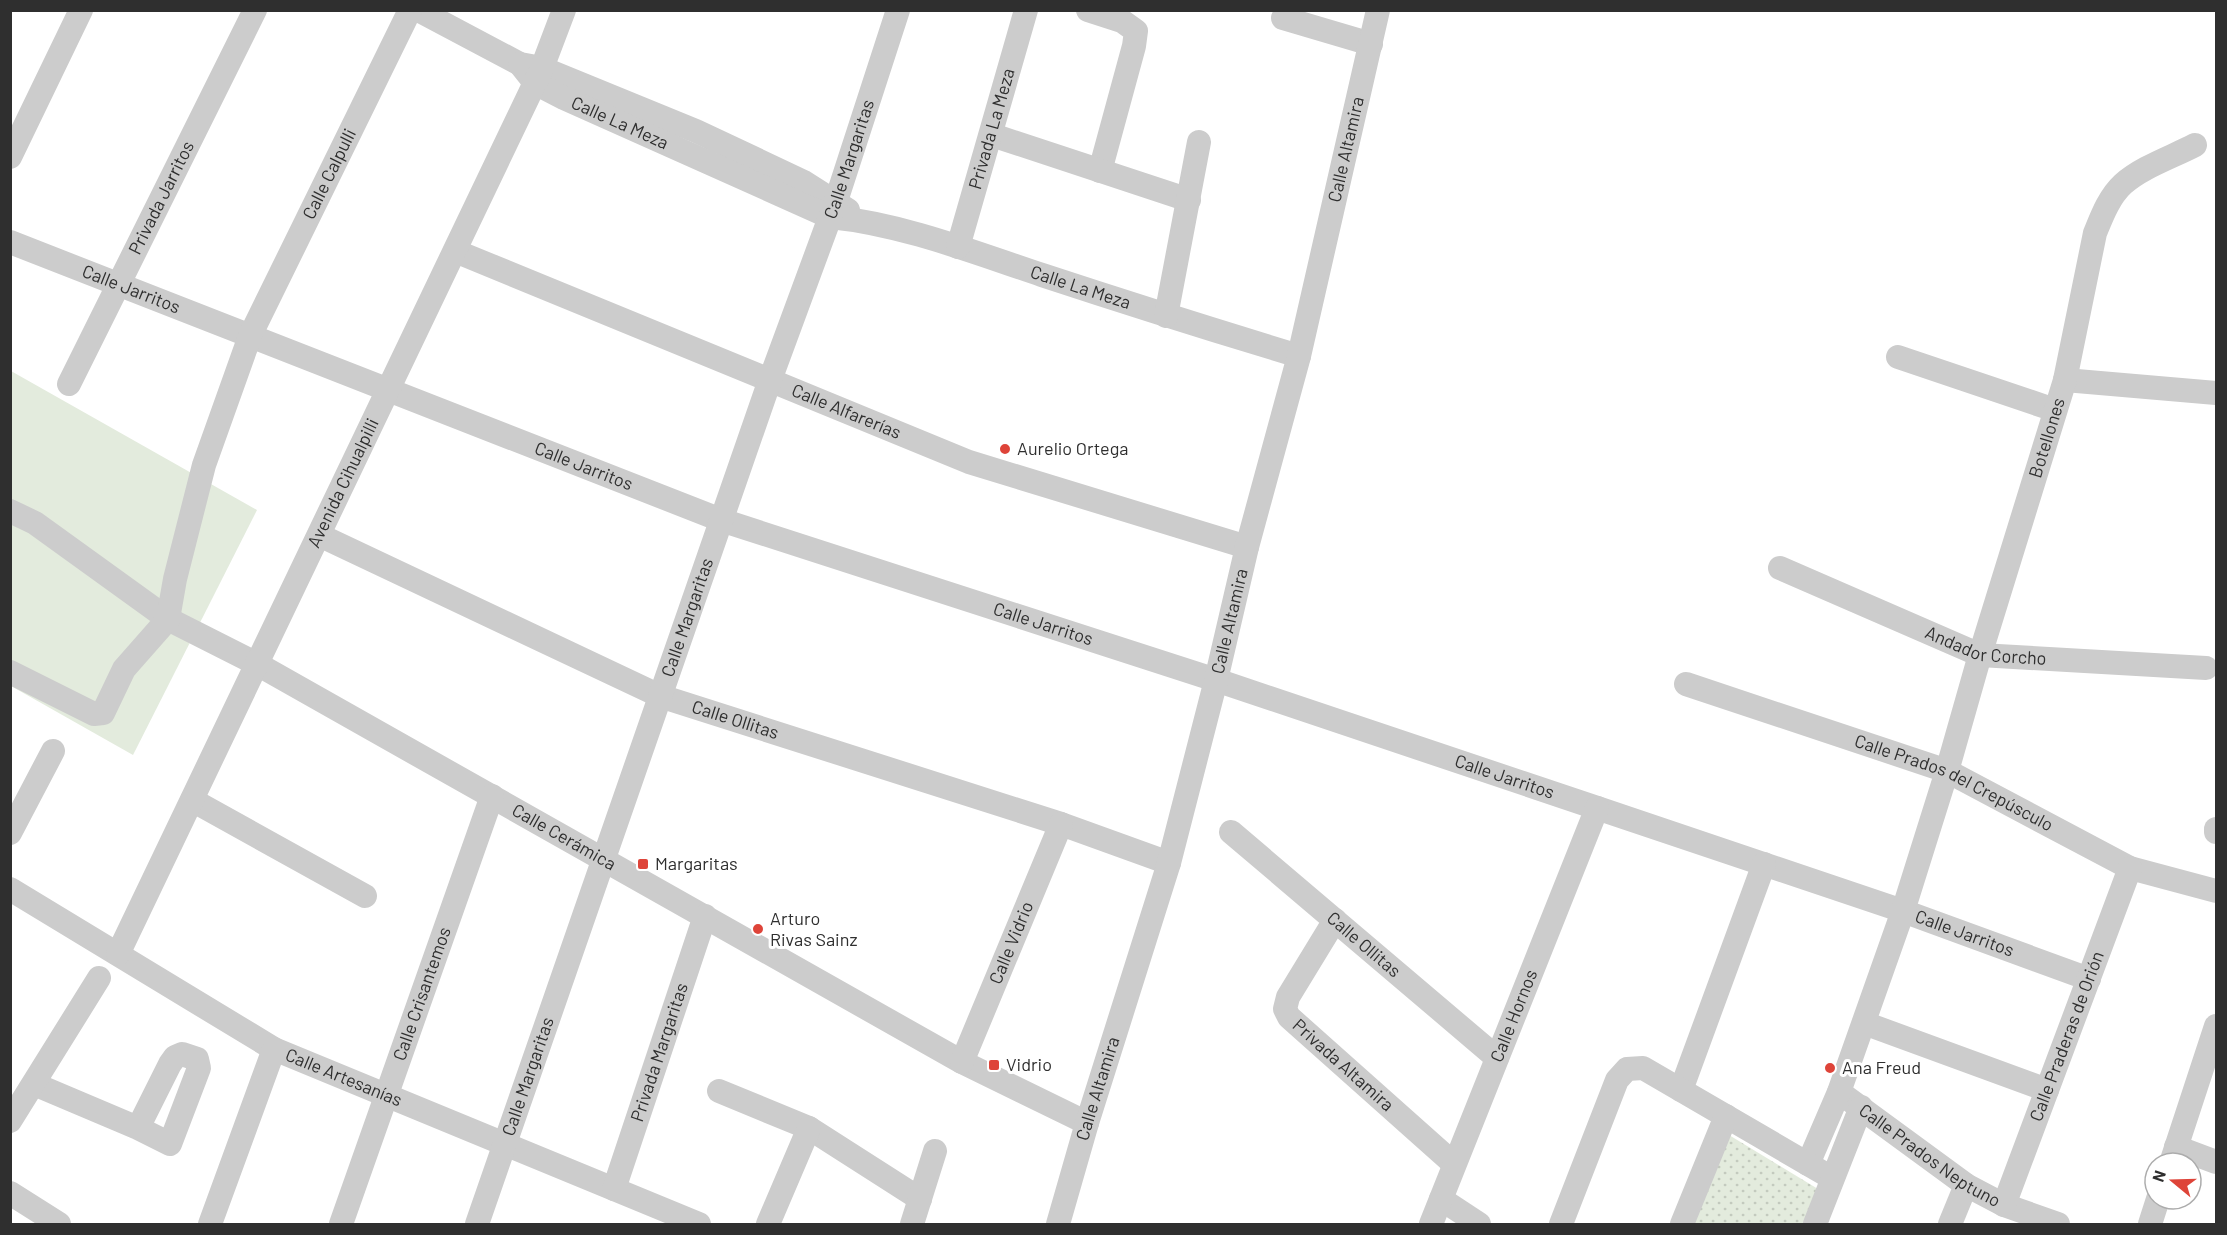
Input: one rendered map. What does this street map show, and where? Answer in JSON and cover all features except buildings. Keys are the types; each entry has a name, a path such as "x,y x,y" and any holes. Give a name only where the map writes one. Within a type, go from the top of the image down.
{"street":[{"path":"10,157 81,10"},
{"name":"Privada Jarritos","path":"69,384 255,10"},
{"name":"Calle Calpulli","path":"168,619 204,465 250,336 410,10"},
{"name":"Calle La Meza","path":"418,10 533,72 564,98 833,209 862,220 958,247 1166,316 1299,356"},
{"name":"Avenida Cihualpilli","path":"118,954 455,251 533,72 564,10"},
{"name":"Calle Margaritas","path":"477,1224 770,380 833,209 898,10"},
{"name":"Privada La Meza","path":"958,247 1026,10"},
{"path":"1088,10 1122,21 1136,31 1100,171"},
{"name":"Calle Altamira","path":"1058,1224 1087,1123 1169,862 1216,680 1247,547 1299,356 1378,10"},
{"path":"1283,18 1371,44"},
{"path":"992,135 1189,200"},
{"path":"1166,316 1199,142"},
{"name":"Botellones","path":"1808,1164 1839,1092 1864,1023 1903,911 1947,771 1980,655 2065,380 2095,233 2103,212 2122,185 2133,176 2195,145"},
{"name":"Calle Jarritos","path":"10,242 721,520 1216,680 1903,911 2089,979"},
{"name":"Calle Alfarerías","path":"455,251 969,462 1247,547"},
{"path":"1898,357 2055,410"},
{"path":"2065,380 2217,393"},
{"name":"Calle Cerámica","path":"10,511 34,523 168,619 257,664 962,1062 1087,1123"},
{"name":"Calle Ollitas","path":"319,535 660,696 1061,824 1169,862"},
{"name":"Andador Corcho","path":"1780,568 1980,655 2206,668"},
{"path":"10,672 94,714 103,712 124,669 168,619"},
{"name":"Calle Prados del Crepúsculo","path":"1686,684 1947,771 2130,868 2217,891"},
{"path":"10,833 53,751"},
{"name":"Calle Crisantemos","path":"341,1224 492,796"},
{"path":"192,800 365,896"},
{"name":"Calle Hornos","path":"1431,1224 1597,808"},
{"name":"Calle Vidrio","path":"962,1062 1061,824"},
{"name":"Calle Ollitas","path":"1231,832 1497,1058"},
{"path":"1681,1090 1764,864"},
{"name":"Calle Praderas de Orión","path":"2004,1205 2130,868"},
{"name":"Calle Artesanías","path":"10,890 274,1049 614,1189 664,1217 699,1224"},
{"name":"Privada Margaritas","path":"614,1189 705,916"},
{"name":"Privada Altamira","path":"1335,920 1288,997 1285,1009 1289,1017 1454,1164"},
{"path":"10,1122 99,978"},
{"path":"1864,1023 2047,1090"},
{"path":"2174,1151 2215,1033"},
{"path":"210,1224 274,1049"},
{"path":"34,1084 170,1144 199,1068 197,1059 191,1055 182,1054 175,1057 138,1128"},
{"path":"1561,1224 1617,1080 1627,1069 1643,1068 1832,1178"},
{"path":"719,1091 809,1128 920,1199"},
{"name":"Calle Prados Neptuno","path":"1839,1092 1966,1185 2004,1205 2058,1224"},
{"path":"1815,1224 1861,1107"},
{"path":"1682,1224 1726,1116"},
{"path":"768,1224 809,1128"},
{"path":"912,1224 935,1150"},
{"path":"1950,1224 1966,1185"},
{"path":"10,1193 59,1224"},
{"path":"1441,1199 1479,1224"}],"shaded area":[{"path":"11,371 257,510 133,755 11,686"},
{"path":"1729,1135 1818,1189 1805,1224 1692,1224"}],"place":[{"name":"Aurelio Ortega","path":"1005,449"},
{"name":"Margaritas","path":"643,864"},
{"name":"Arturo Rivas Sainz","path":"758,929"},
{"name":"Vidrio","path":"994,1065"},
{"name":"Ana Freud","path":"1830,1068"}]}
